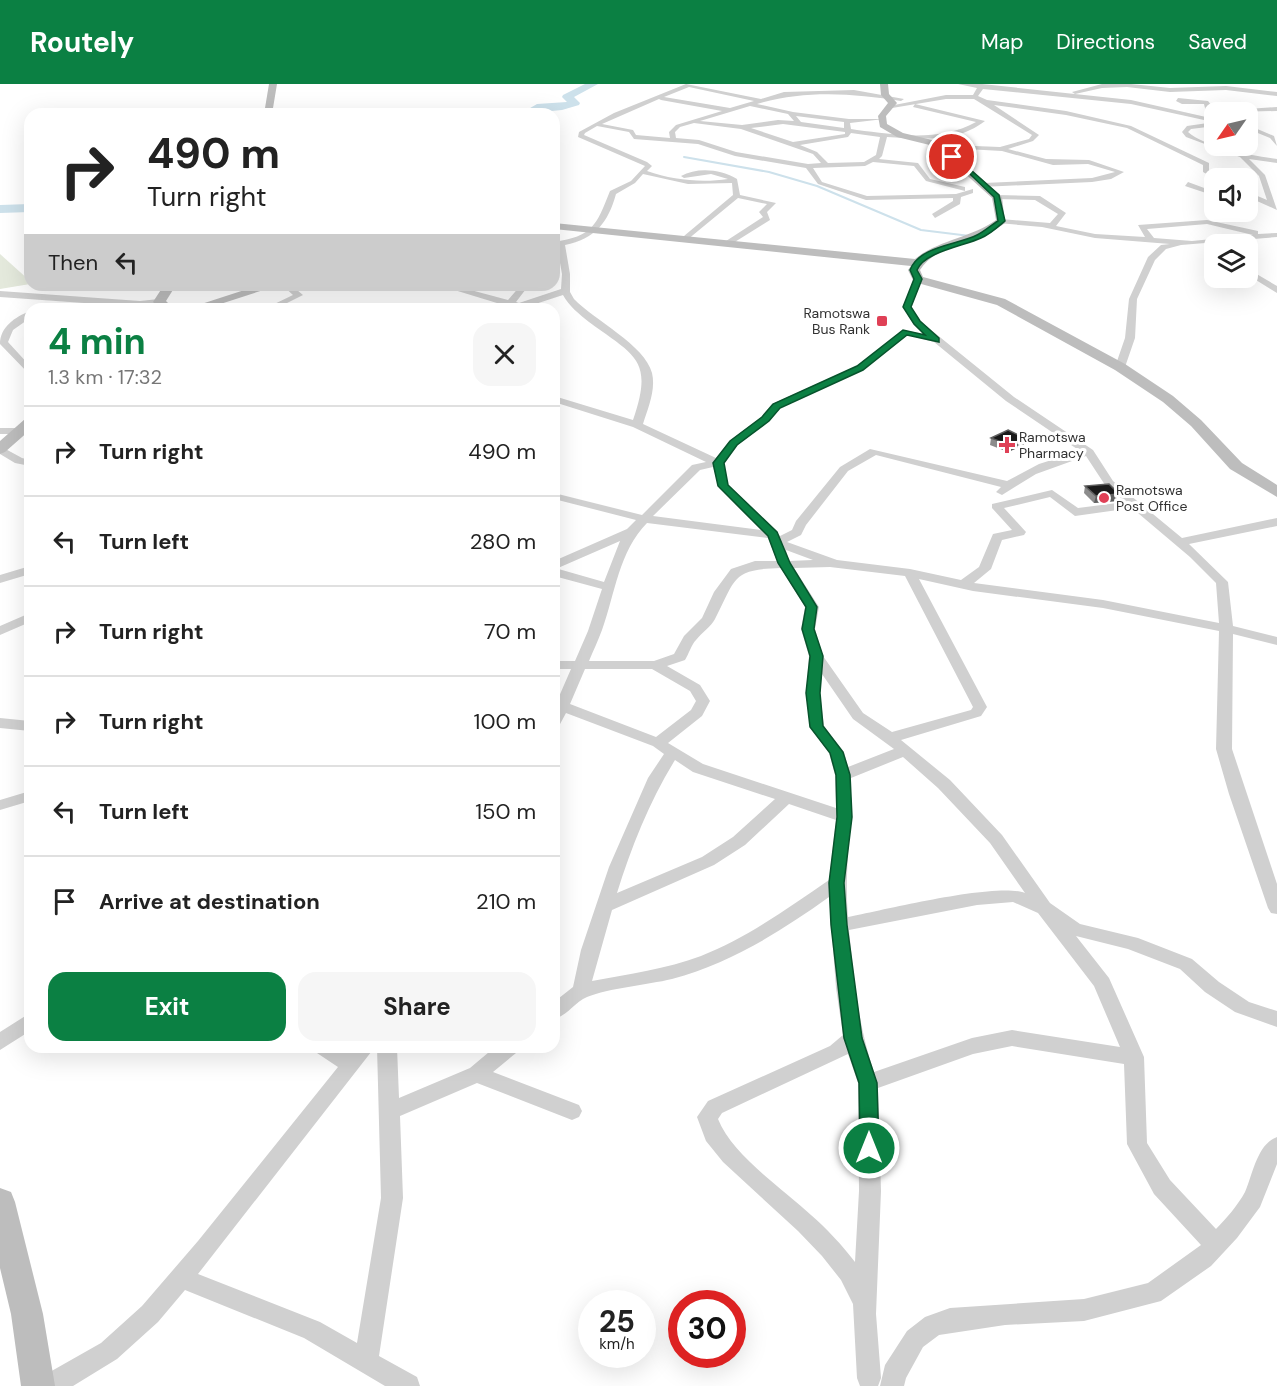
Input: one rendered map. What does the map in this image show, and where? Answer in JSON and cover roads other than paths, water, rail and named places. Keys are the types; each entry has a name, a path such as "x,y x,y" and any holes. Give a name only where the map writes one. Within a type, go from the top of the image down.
{"street":[{"path":"269,108 273,84"},
{"path":"881,119 889,102 884,84"},
{"path":"961,84 1131,102 1193,113 1204,118 1187,128 1188,136"},
{"path":"1115,84 1125,86"},
{"path":"1209,84 1220,88"},
{"path":"629,185 649,166 580,136 582,132 616,114 662,98 689,85 761,100"},
{"path":"975,97 980,85"},
{"path":"1066,94 1102,86 1170,90 1220,88 1277,94"},
{"path":"1034,91 1045,102 1066,113"},
{"path":"672,140 673,128 752,105 761,100 783,94 843,92 889,102 906,103 975,97 1036,135 1031,140 1002,149"},
{"path":"1241,102 1262,93"},
{"path":"662,98 732,110"},
{"path":"1193,113 1196,112 1178,100 1206,102"},
{"path":"889,102 926,101"},
{"path":"986,102 1066,113 1122,125 1207,164 1206,168"},
{"path":"1030,107 1045,102"},
{"path":"692,123 742,127 776,123 910,137 932,132 967,131 982,121 906,103"},
{"path":"752,105 793,114 849,121 881,119"},
{"path":"1258,110 1277,109"},
{"path":"793,114 801,125"},
{"path":"881,119 886,129 910,137 947,146 1002,149 1077,171 1090,180"},
{"path":"793,144 848,135 849,121"},
{"path":"1197,124 1204,124"},
{"path":"599,125 631,131 639,141 636,148 622,153"},
{"path":"742,127 793,144 823,158 825,164 822,166"},
{"path":"932,132 947,146 954,159 990,191 1001,221"},
{"path":"1258,132 1272,137 1277,144"},
{"path":"634,137 699,142 735,154 808,166 822,166 863,165 880,153 884,135"},
{"path":"1179,136 1204,136"},
{"path":"1188,136 1204,142"},
{"path":"1152,138 1170,137"},
{"path":"1258,141 1277,144"},
{"path":"1242,156 1277,161"},
{"path":"1242,156 1266,174 1267,190 1275,206"},
{"path":"872,160 916,164 928,180 970,191 990,191 1109,178 1121,171 1089,162 1045,161"},
{"path":"808,166 820,183 866,198 957,196 970,191"},
{"path":"642,171 661,179"},
{"path":"560,244 582,240 598,229 611,203 613,193 629,185 719,172 735,180"},
{"path":"673,178 711,185 735,180"},
{"path":"735,180 737,196"},
{"path":"1188,184 1204,190"},
{"path":"1267,190 1277,191"},
{"path":"990,191 1037,198 1062,213 1052,226 1045,226"},
{"path":"687,238 737,196"},
{"path":"727,243 767,218 763,212 771,203 737,196"},
{"path":"934,216 957,202 957,196"},
{"path":"1258,199 1275,206"},
{"path":"1204,243 1086,235 1045,226 1001,221 980,236 917,268 907,307 917,323 936,340 1010,399 1089,452 1109,483 1181,542 1222,582 1226,628 1224,749 1237,794 1276,900"},
{"path":"1151,239 1142,230 1142,226 1215,222 1262,235"},
{"path":"560,226 878,258 917,268 1001,302 1120,367 1168,399 1196,423 1236,466 1277,492"},
{"path":"1258,236 1277,235"},
{"path":"1120,367 1130,338 1133,299 1151,260 1164,247 1192,243"},
{"path":"560,256 566,276 565,291 574,306 627,345 646,368 646,397 637,425"},
{"path":"1258,278 1277,290"},
{"path":"212,303 253,291"},
{"path":"281,303 299,295 294,291"},
{"path":"464,291 503,303"},
{"path":"523,303 565,291"},
{"path":"471,293 481,303"},
{"path":"0,294 55,296 129,303"},
{"path":"46,303 55,296"},
{"path":"536,299 558,303"},
{"path":"560,303 574,306"},
{"path":"24,318 12,325 5,334 3,342 3,349 24,367"},
{"path":"560,562 631,532 696,467 718,463 734,443 765,419 776,406 860,368 906,332 936,340"},
{"path":"560,401 637,425 718,463"},
{"path":"0,431 24,427"},
{"path":"24,428 0,449 24,462"},
{"path":"775,539 797,532 800,524 844,469 874,451 1008,485"},
{"path":"996,506 998,496 1008,485 1040,468 1089,452"},
{"path":"718,463 723,486 775,539 784,563 812,607 808,629 816,656 858,716 890,738 944,784 996,839 1044,909 1102,983 1134,1057 1137,1144 1162,1187 1216,1245"},
{"path":"996,506 1052,494 1076,512 1135,504"},
{"path":"560,498 645,519 775,539 835,564"},
{"path":"963,585 985,569 998,537 1020,532 996,506"},
{"path":"1181,542 1277,522"},
{"path":"560,710 595,631 619,556 631,532"},
{"path":"560,665 655,665 680,657 689,639 708,620 720,592 735,572 755,565 784,563 835,564 910,573 963,585 1103,604 1226,628 1277,641"},
{"path":"0,579 24,572"},
{"path":"890,738 976,713 980,707 910,573"},
{"path":"560,574 608,587"},
{"path":"0,631 24,620"},
{"path":"816,656 813,693 817,727 836,752 843,775 844,817 837,883 839,925 853,1038 868,1083 870,1191 864,1314 864,1382 893,1380 915,1339 933,1325 950,1320 1005,1314 1084,1310 1153,1293 1203,1258 1216,1245 1252,1200 1269,1158 1277,1146"},
{"path":"580,992 604,906 656,778 665,748 697,713 703,700 695,688 655,665"},
{"path":"562,706 665,748 698,768 844,817"},
{"path":"0,723 24,725"},
{"path":"843,775 904,751"},
{"path":"604,906 708,861 739,841 787,797"},
{"path":"0,805 24,798"},
{"path":"560,1007 580,992 676,970 723,954 780,921 837,883"},
{"path":"839,925 977,899 1014,896 1044,909 1075,929 1131,943 1186,964 1212,987 1242,1007 1277,1019"},
{"path":"0,1042 24,1025"},
{"path":"853,1038 837,1052 715,1107 707,1117 707,1128 733,1158 802,1219 856,1280 864,1314"},
{"path":"868,1083 972,1046 1012,1038 1134,1057"},
{"path":"333,1053 351,1065"},
{"path":"50,1386 109,1351 150,1314 360,1053"},
{"path":"366,1361 392,1198 387,1053"},
{"path":"390,1111 477,1074 502,1053"},
{"path":"477,1074 572,1111"},
{"path":"0,1202 27,1314 38,1386"},
{"path":"181,1278 312,1330 408,1386"}],"waterway":[{"path":"535,108 568,106 575,103 567,97 593,84"},
{"path":"684,157 769,172 817,186 921,230 970,236"},
{"path":"0,209 24,208"}],"place":[{"name":"Ramotswa Bus Rank","path":"882,321"},
{"name":"Ramotswa Pharmacy","path":"1007,445"},
{"name":"Ramotswa Post Office","path":"1104,498"}]}
